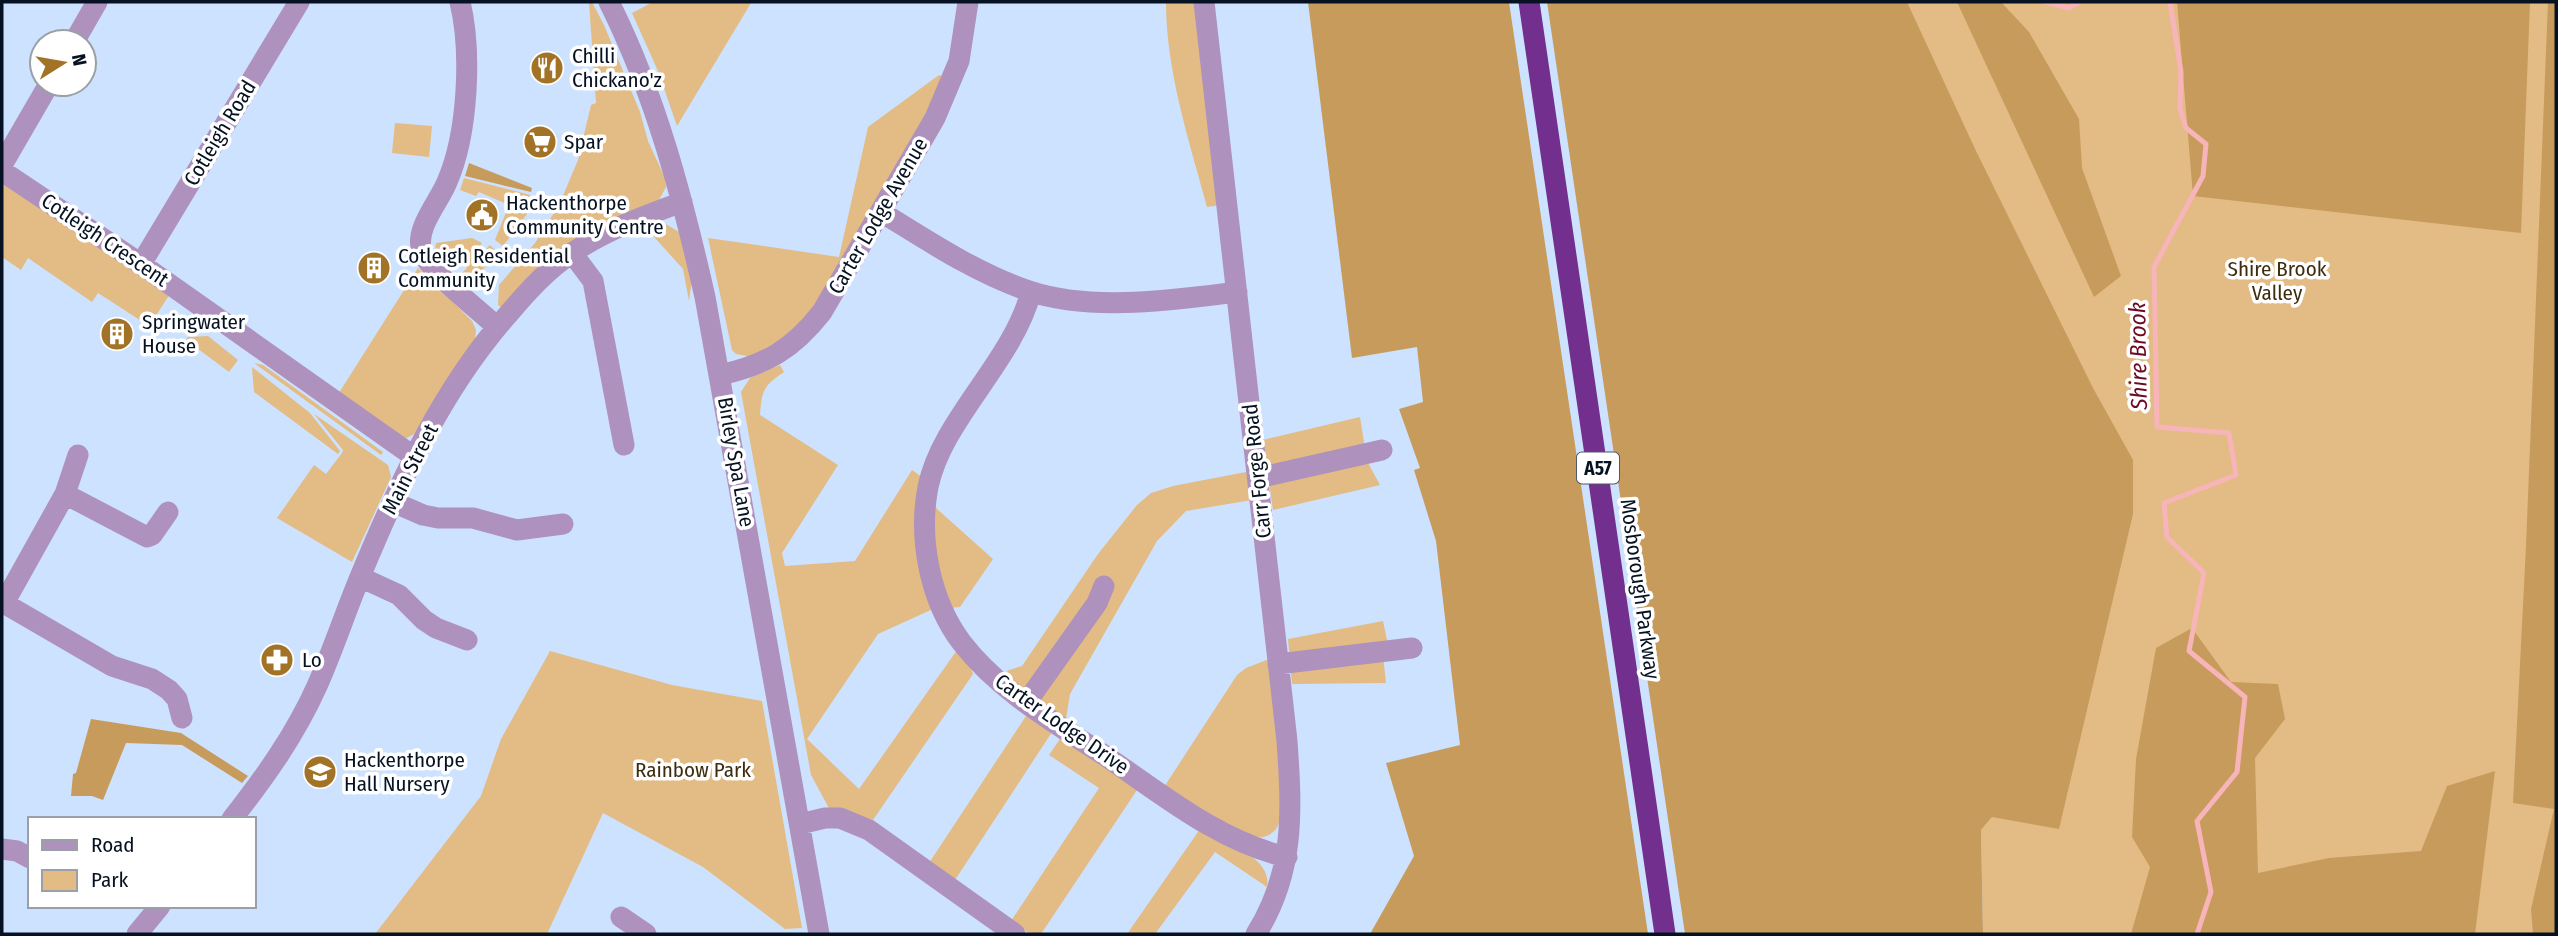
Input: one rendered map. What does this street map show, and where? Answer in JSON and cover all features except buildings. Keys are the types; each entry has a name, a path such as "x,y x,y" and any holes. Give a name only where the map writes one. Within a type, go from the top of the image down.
{"highway":[{"name":"Mosborough Parkway","path":"1529,2 1665,934"}],"street":[{"path":"82,28 97,2"},
{"name":"Cotleigh Road","path":"141,264 299,2"},
{"path":"460,2 465,39 461,128 448,180 419,241 423,254 433,268 496,327"},
{"name":"Birley Spa Lane","path":"609,2 658,117 705,297 819,934"},
{"name":"Carter Lodge Avenue","path":"720,374 745,369 776,356 809,329 822,312 935,118 959,61 968,2"},
{"name":"Carr Forge Road","path":"1204,2 1279,664 1292,804 1287,857 1278,889 1256,934"},
{"path":"2,165 41,98"},
{"name":"Cotleigh Crescent","path":"2,171 141,264 413,456"},
{"name":"Main Street","path":"234,817 266,774 302,717 413,456 472,360 496,327 549,270 572,253 607,232 682,202"},
{"path":"881,212 998,279 1031,292 1069,299 1113,302 1170,300 1237,292"},
{"path":"572,253 593,281 624,445"},
{"name":"Carter Lodge Drive","path":"1031,292 1027,308 994,369 951,431 928,485 925,513 930,570 937,598 962,643 980,664 1026,703 1164,796 1231,837 1287,857"},
{"path":"1258,478 1382,450"},
{"path":"78,455 65,495 3,603 112,666 152,679 177,699 182,718"},
{"path":"65,495 147,537 152,535 168,512"},
{"path":"393,502 423,515 473,518 517,530 563,524"},
{"path":"360,577 399,595 436,628 467,640"},
{"path":"1026,703 1097,603 1104,586"},
{"path":"1279,664 1412,648"},
{"path":"800,824 825,818 840,818 869,830 1015,934"},
{"path":"2,849 17,851 28,857"},
{"path":"136,934 158,908"},
{"path":"621,917 646,934"}],"green space":[{"path":"589,2 592,2 604,25 640,112 666,187 659,200 562,247 535,272 504,309 498,305 499,285 535,243 559,205 578,160 591,105 596,103"},
{"path":"653,2 751,3 677,126 658,71 632,13"},
{"path":"1166,2 1195,2 1221,205 1207,207 1193,156 1174,80"},
{"name":"Shire Brook Valley","path":"1847,2 2556,2 2556,934 1983,934 1981,830 1992,817"},
{"path":"939,75 945,77 931,110 816,308 793,332 752,357 736,354 732,350 708,238 839,257 868,127"},
{"path":"395,123 432,126 429,157 392,153"},
{"path":"464,178 530,195 524,206 530,210 503,246 495,240 509,205 479,192 476,196 460,190"},
{"path":"2,183 170,294 149,326 98,293 92,302 28,258 21,270 2,257"},
{"path":"662,222 681,233 692,279 689,301 683,269 646,228"},
{"path":"472,238 482,243 479,247 483,252 490,245 498,253 482,270 472,275 461,274 467,268 456,256 449,263 435,249 436,243"},
{"path":"418,268 472,321 476,330 475,341 414,434 405,439 337,396"},
{"path":"208,336 238,360 229,372 186,340 188,337"},
{"path":"254,363 263,365 383,452 381,455"},
{"path":"780,365 784,372 765,389 760,415 838,465 782,553 785,566 855,561 912,470 922,477 937,509 993,559 960,607 933,609 878,634 807,739 859,789 962,643 973,674 873,820 830,810 811,775 741,392 750,378"},
{"path":"252,367 310,413 340,451 338,454 254,392"},
{"path":"314,414 388,465 391,477 352,562 277,518 314,465 326,474 342,453 343,450"},
{"path":"1360,417 1367,461 1380,485 1273,510 1263,440"},
{"path":"1246,472 1252,500 1186,511 1157,541 1070,694 1066,719 1003,675 1022,666 1098,554 1137,505 1151,493"},
{"path":"1383,621 1387,640 1382,646 1386,683 1292,684 1288,639"},
{"name":"Rainbow Park","path":"550,651 672,685 762,701 802,928 785,929 703,867 603,813 547,934 375,934 481,796 501,739"},
{"path":"1269,659 1282,798 1276,829 1261,837 1236,831 1164,787 1237,675 1246,668"},
{"path":"1028,713 1054,729 955,880 929,863"},
{"path":"1062,736 1139,787 1041,934 1030,934 1011,921 1099,788 1049,755"},
{"path":"1200,829 1255,859 1267,876 1267,887 1215,852 1155,934 1127,934"}],"shaded area":[{"path":"1308,2 1509,2 1648,934 1370,934 1414,856 1386,763 1460,745 1436,541 1414,470 1420,468 1399,409 1423,402 1417,347 1352,358"},
{"path":"1547,2 1907,2 1976,151 2093,388 2133,460 2133,514 2059,829 1992,817 1981,830 1983,934 1685,934"},
{"path":"1957,2 2001,2 2029,32 2079,119 2082,168 2121,276 2094,297"},
{"path":"2177,2 2530,2 2521,233 2193,196"},
{"path":"2548,2 2556,2 2556,934 2533,934 2531,909 2554,809 2513,803"},
{"path":"469,163 532,188 531,192 465,176"},
{"path":"2192,628 2231,682 2278,684 2285,719 2255,758 2258,873 2329,858 2421,851 2447,786 2495,771 2475,934 2131,934 2150,867 2132,837 2136,759 2156,648"},
{"path":"91,719 181,733 248,776 242,783 182,745 126,743 103,800 92,796 71,796 73,774 76,773"}],"waterway":[{"name":"Shire Brook","path":"2045,2 2069,8 2079,2"},
{"name":"Shire Brook","path":"2170,2 2181,72 2180,109 2186,128 2206,144 2203,176 2154,267 2157,427 2229,433 2236,475 2164,503 2167,537 2204,573 2189,651 2245,697 2237,772 2197,821 2211,892 2197,934"}],"place":[{"name":"Chilli Chickano'z","path":"547,68"},
{"name":"Spar","path":"540,142"},
{"name":"Hackenthorpe Community Centre","path":"482,215"},
{"name":"Cotleigh Residential Community","path":"374,268"},
{"name":"Springwater House","path":"117,334"},
{"name":"Lo","path":"277,660"},
{"name":"Hackenthorpe Hall Nursery","path":"320,772"}]}
